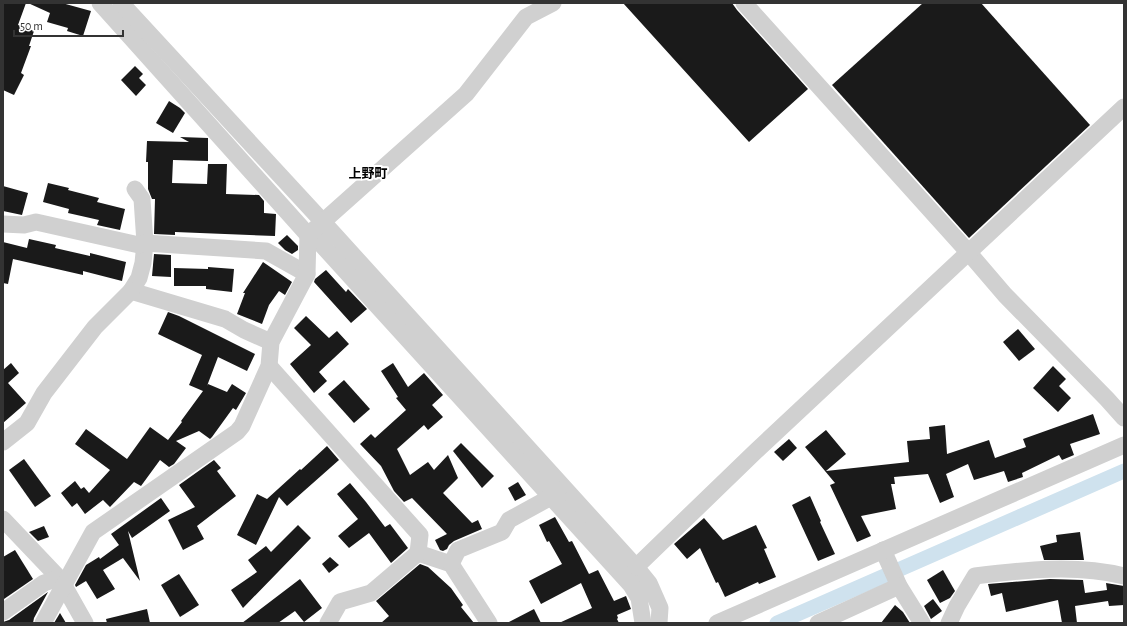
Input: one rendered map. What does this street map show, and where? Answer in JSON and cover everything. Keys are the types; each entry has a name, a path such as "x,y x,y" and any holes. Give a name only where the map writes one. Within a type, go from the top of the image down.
{"street":[{"path":"100,3 557,491 636,567 649,583 660,608 659,623"},
{"path":"121,3 314,230"},
{"path":"42,623 61,581 93,532 237,432 242,426 269,366 271,342 307,274 314,230 466,94 526,17 553,3"},
{"path":"744,3 1005,295 1124,418"},
{"path":"636,567 762,446 1124,107"},
{"path":"3,442 27,423 44,393 95,327 131,291 139,278 143,263 145,243 142,199 135,189"},
{"path":"3,224 24,225 36,222 139,245 145,243 266,251 307,274"},
{"path":"131,291 225,319 244,330 271,342"},
{"path":"269,366 420,535 418,553 371,593 340,602 328,623"},
{"path":"717,623 1124,445"},
{"path":"452,564 458,550 502,532 509,520 557,491"},
{"path":"557,491 631,585 639,598 643,623"},
{"path":"3,519 61,581 85,623"},
{"path":"883,551 899,586 922,623"},
{"path":"418,553 452,564 489,623"},
{"path":"949,623 957,606 975,576 1027,570 1087,569 1111,572 1124,576"},
{"path":"3,612 44,583 61,581"},
{"path":"818,623 899,586"}],"building":[{"path":"3,3 26,3 18,25 34,31 29,46 31,46 21,73 24,75 14,95 3,90"},
{"path":"28,3 62,3 91,11 83,36 67,31 68,28 47,22 50,13"},
{"path":"623,3 732,3 808,89 749,142"},
{"path":"923,3 981,3 1090,125 969,238 832,85"},
{"path":"135,66 143,74 139,78 146,85 136,96 121,80"},
{"path":"169,101 185,113 173,133 156,123"},
{"path":"180,137 208,138 208,161 173,160 172,183 207,184 208,164 227,164 226,194 259,195 264,201 264,213 276,214 275,236 175,232 175,235 154,234 155,199 152,199 148,189 148,162 146,162 147,141 189,142"},
{"path":"48,183 99,198 97,202 125,209 120,230 97,225 99,220 68,213 69,209 43,202"},
{"path":"3,186 28,193 22,215 3,211"},
{"path":"287,235 298,246 298,250 292,254 278,243"},
{"path":"29,239 56,245 55,248 90,256 90,253 126,262 122,281 83,271 83,275 13,259 8,284 3,283 3,242 27,248"},
{"path":"154,254 171,255 171,277 152,276"},
{"path":"263,262 292,282 285,295 279,291 269,305 262,324 237,314 245,293 243,293"},
{"path":"208,267 234,269 232,292 206,289 206,286 174,286 174,268 208,269"},
{"path":"326,270 346,292 348,289 367,309 351,323 314,282 315,279"},
{"path":"168,312 255,354 247,371 218,357 207,386 208,384 227,392 232,384 246,393 236,410 233,408 210,439 199,431 176,441 186,448 174,464 169,467 160,460 141,486 134,482 110,507 103,500 85,514 77,503 72,507 61,493 75,481 81,489 84,487 89,493 110,470 75,444 86,429 127,459 150,427 168,440 203,391 189,385 202,355 158,334"},
{"path":"306,316 329,338 337,331 349,344 319,372 327,381 314,393 290,364 311,345 294,328"},
{"path":"1018,329 1035,349 1019,361 1003,342"},
{"path":"11,363 19,373 8,383 26,403 3,423 3,370"},
{"path":"393,363 408,387 424,373 443,395 432,405 443,417 428,430 424,425 397,449 410,475 428,462 434,470 448,455 458,478 443,493 472,523 478,520 482,529 454,541 447,549 443,551 440,550 435,540 447,534 412,498 404,502 394,491 381,466 360,444 371,434 375,438 406,410 396,398 398,397 381,371"},
{"path":"1053,366 1066,379 1059,386 1071,398 1058,412 1033,388"},
{"path":"344,380 370,409 354,423 328,394"},
{"path":"1093,414 1100,434 1070,444 1074,455 1062,460 1059,455 1022,473 1023,477 1008,482 1004,471 974,480 968,464 946,474 954,497 940,503 928,474 894,477 895,484 891,484 896,509 861,516 871,536 857,542 830,485 835,483 805,447 826,430 846,454 826,471 909,462 907,441 930,439 929,427 945,425 947,454 989,440 995,458 1026,447 1023,439"},
{"path":"789,439 797,448 783,461 774,452"},
{"path":"461,443 494,476 482,488 453,451"},
{"path":"327,446 339,460 287,506 279,497 256,545 237,535 257,494 267,499"},
{"path":"24,459 51,496 35,507 9,470"},
{"path":"214,460 221,468 217,471 236,496 197,526 204,539 183,550 168,520 195,507 179,485"},
{"path":"518,482 526,495 515,501 508,488"},
{"path":"350,483 385,527 390,524 408,548 391,563 369,533 349,548 338,536 358,519 337,494"},
{"path":"810,496 835,554 818,561 792,505"},
{"path":"161,498 170,511 132,538 128,531 140,581 123,558 103,570 115,589 97,599 86,581 76,587 75,585 86,565 99,557 100,559 119,545 111,534"},
{"path":"555,517 569,542 572,541 589,574 598,570 614,601 626,596 631,609 617,615 619,623 559,623 592,608 581,583 541,604 529,581 562,564 549,541 547,542 539,525"},
{"path":"704,518 723,540 756,525 767,548 764,549 776,577 759,584 758,582 725,597 718,582 716,583 700,548 687,559 674,544"},
{"path":"298,525 311,538 243,608 231,590 257,572 248,560 266,546 271,552"},
{"path":"44,526 49,537 38,541 29,532"},
{"path":"1080,532 1084,560 1044,560 1040,546 1057,542 1056,535"},
{"path":"15,550 33,579 4,599 3,557"},
{"path":"330,557 339,565 329,573 322,564"},
{"path":"420,564 428,567 451,588 463,605 461,607 474,623 381,623 389,616 376,601"},
{"path":"943,570 955,591 950,598 940,603 927,580"},
{"path":"179,574 199,605 180,617 161,585"},
{"path":"300,579 322,608 304,622 295,611 278,623 242,623"},
{"path":"1050,579 1083,580 1085,593 1107,590 1106,583 1124,586 1124,605 1109,606 1108,601 1075,606 1077,623 1062,623 1058,600 1006,612 1002,593 991,596 988,584"},
{"path":"48,592 34,618 33,623 3,623 9,620"},
{"path":"933,599 942,611 931,619 924,606"},
{"path":"895,605 903,612 910,623 881,623"},
{"path":"147,609 150,623 107,623 106,619"},
{"path":"534,609 541,623 507,623"},
{"path":"60,613 66,623 54,623"}],"waterway":[{"path":"777,623 1124,471"}],"district":[{"name":"上野町","path":"368,174"}]}
